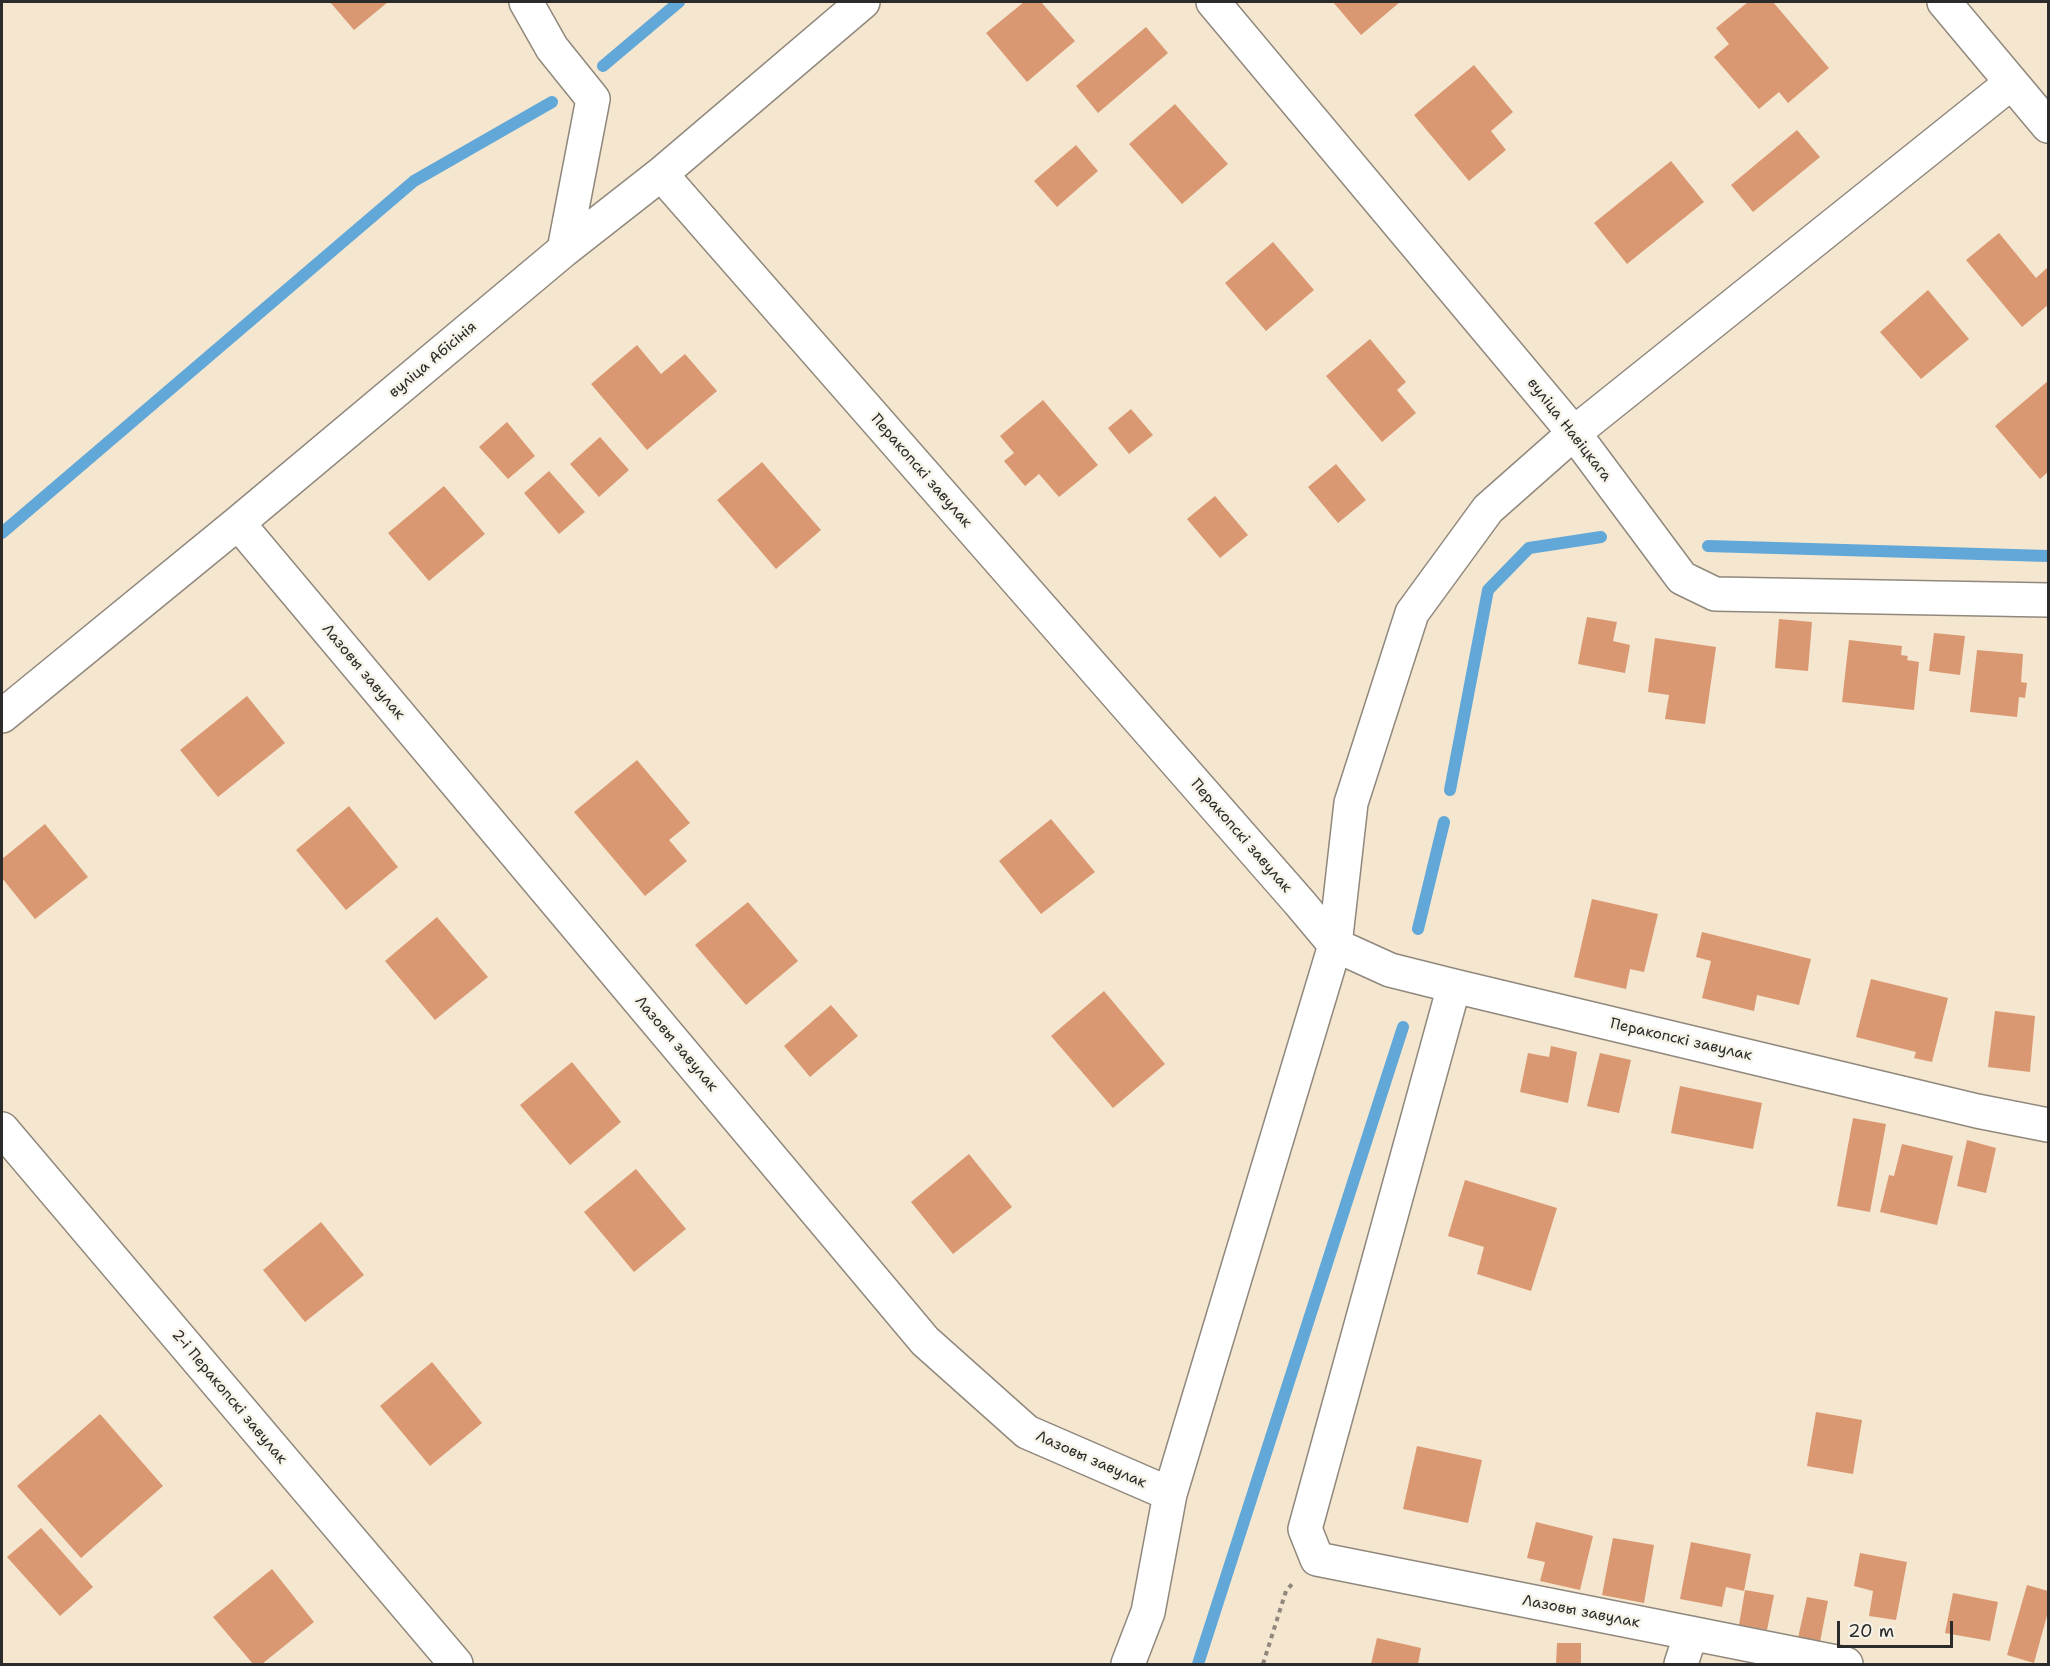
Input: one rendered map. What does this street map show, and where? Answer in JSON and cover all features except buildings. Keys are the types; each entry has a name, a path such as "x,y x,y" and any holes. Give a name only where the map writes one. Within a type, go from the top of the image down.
{"street":[{"path":"526,2 552,48 593,99 564,250"},
{"name":"вуліца Абісінія","path":"2,716 238,523 564,250 661,174 863,2"},
{"name":"вуліца Навіцкага","path":"1213,2 1574,433 1682,578 1715,594 2049,600"},
{"path":"1944,2 2049,126"},
{"path":"1128,1665 1148,1612 1170,1494 1335,945 1351,803 1412,614 1488,509 1574,433 2011,83"},
{"name":"Перакопскі завулак","path":"661,174 1335,945 1390,970 1965,1108 2049,1125"},
{"name":"Лазовы завулак","path":"238,523 925,1341 1027,1432 1170,1494"},
{"path":"1317,1559 1305,1529 1454,986"},
{"name":"2-і Перакопскі завулак","path":"2,1130 456,1665"},
{"name":"Лазовы завулак","path":"1317,1559 1846,1665"},
{"path":"1681,1665 1690,1633"}],"path":[{"path":"1263,1665 1286,1591 1317,1559"}],"waterway":[{"path":"603,66 679,2"},
{"path":"2,533 414,181 552,102"},
{"path":"1450,790 1488,590 1529,548 1601,537"},
{"path":"1708,546 2048,556"},
{"path":"1418,929 1444,822"},
{"path":"1198,1664 1403,1027"}]}
